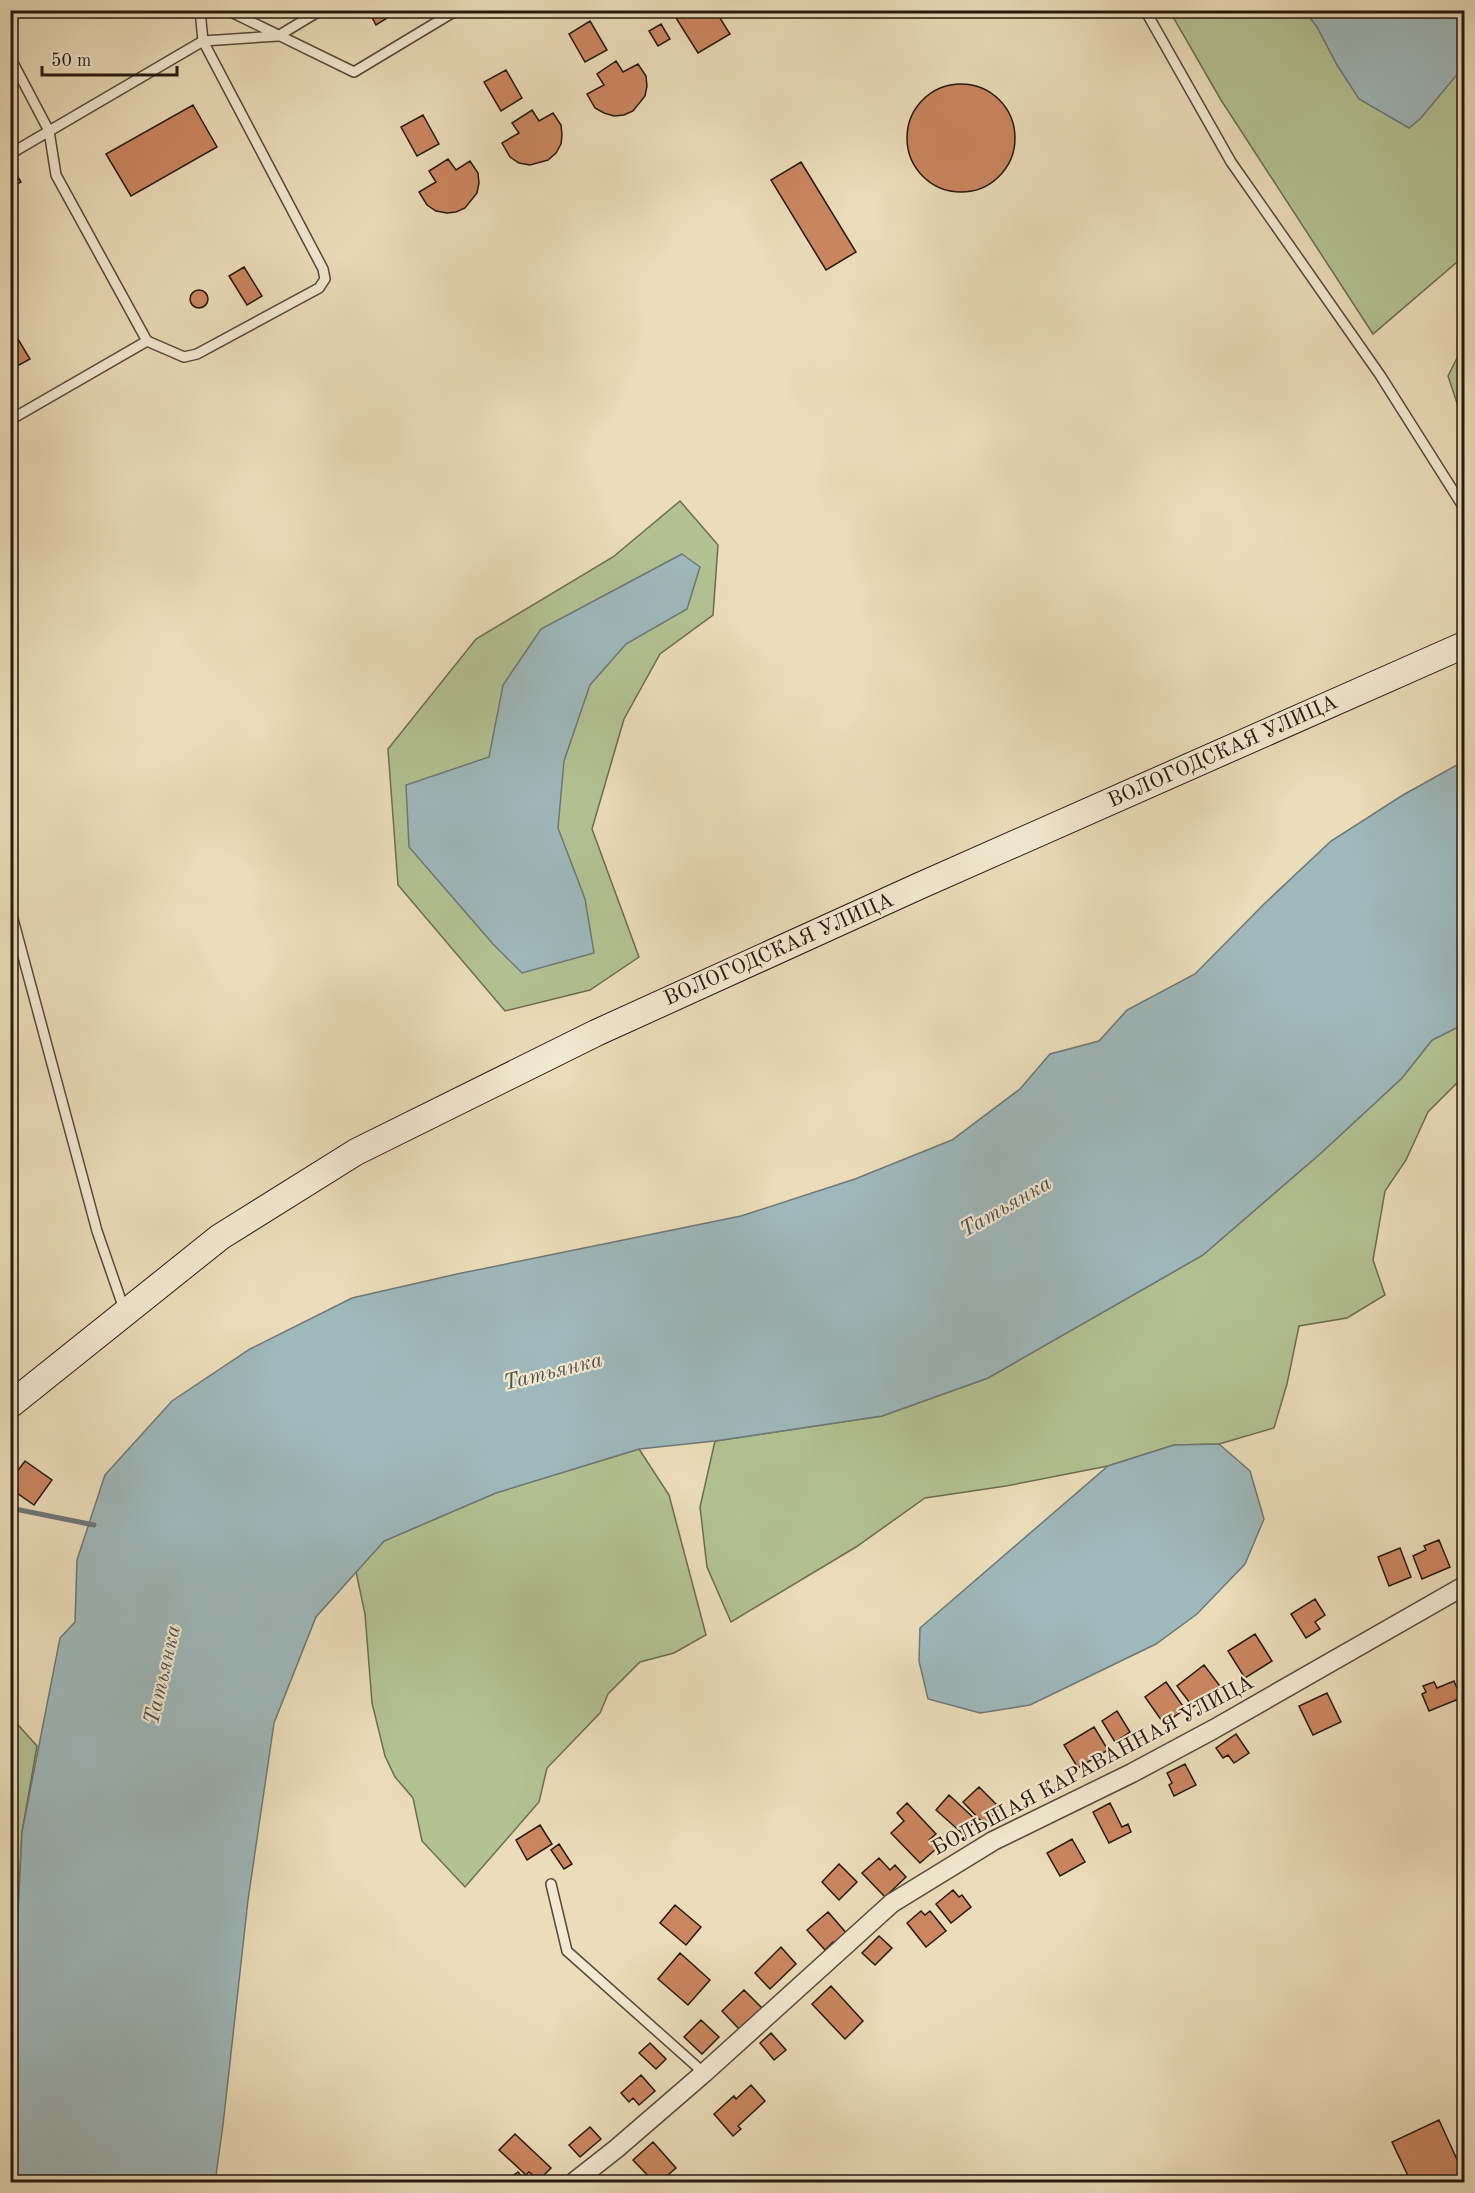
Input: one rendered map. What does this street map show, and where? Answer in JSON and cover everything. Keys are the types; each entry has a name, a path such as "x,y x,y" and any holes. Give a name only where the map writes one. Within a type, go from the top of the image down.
{"main road":[{"name":"ВОЛОГОДСКАЯ УЛИЦА","path":"10,1405 220,1237 356,1152 596,1033 1464,645"}],"street":[{"name":"БОЛЬШАЯ КАРАВАННАЯ УЛИЦА","path":"574,2182 704,2073 892,1903 993,1841 1132,1773 1193,1740 1464,1586"}],"lane":[{"path":"10,57 49,132 56,175 147,341 184,357 197,354 319,288 325,279 323,269 203,41 200,10"},
{"path":"227,10 354,72 457,10"},
{"path":"10,154 203,41 278,36 321,10"},
{"path":"1144,10 1231,162 1380,375 1464,508"},
{"path":"10,420 147,341"},
{"path":"10,908 97,1231 125,1312"},
{"path":"551,1884 567,1951 704,2073"}],"green space":[{"path":"1175,10 1464,11 1464,262 1456,263 1373,334 1221,100 1173,17"},
{"path":"1464,344 1464,424 1448,376"},
{"path":"680,501 718,545 713,615 660,654 624,719 592,829 639,957 590,990 505,1011 398,885 388,749 476,639 613,557"},
{"path":"1464,1026 1464,1080 1458,1082 1428,1112 1406,1160 1385,1191 1373,1260 1385,1295 1347,1318 1299,1326 1287,1384 1274,1428 1219,1444 1174,1445 1108,1466 1006,1486 925,1498 856,1547 731,1622 707,1567 700,1507 715,1441 882,1416 988,1378 1203,1255 1321,1153 1402,1078 1432,1040"},
{"path":"639,1449 669,1495 706,1635 674,1653 640,1662 608,1694 600,1713 547,1768 539,1802 465,1887 422,1841 413,1798 395,1777 385,1756 372,1703 365,1614 356,1572 384,1541 495,1493"},
{"path":"11,1717 37,1746 22,1832 14,1993 11,2003"}],"water":[{"path":"1305,11 1464,11 1464,66 1421,118 1409,128 1359,99 1337,65 1317,27"},
{"path":"682,554 700,567 687,609 626,644 590,685 564,761 558,828 585,899 594,953 522,973 493,944 409,847 406,785 489,757 503,685 541,629"},
{"name":"Татьянка","path":"1464,761 1464,1026 1432,1040 1402,1078 1321,1153 1203,1255 988,1378 882,1416 715,1441 639,1449 496,1493 384,1541 316,1617 274,1723 248,1900 215,2182 11,2182 11,2003 14,1993 22,1832 60,1638 75,1622 77,1560 105,1475 172,1401 250,1349 352,1298 457,1274 741,1216 855,1179 952,1140 1020,1089 1050,1054 1099,1041 1127,1010 1195,974 1264,904 1331,841 1403,795"},
{"path":"1219,1444 1250,1471 1264,1519 1245,1564 1197,1614 1156,1644 1030,1705 980,1713 928,1699 919,1661 920,1628 1108,1466 1174,1445"}],"building":[{"path":"368,10 400,10 376,25"},
{"path":"671,10 715,10 730,34 698,53"},
{"path":"590,21 607,50 585,62 569,34"},
{"path":"661,24 670,39 658,46 649,31"},
{"path":"616,61 623,72 638,64 646,76 647,86 645,96 633,111 614,116 595,108 587,94 604,85 597,74"},
{"path":"506,70 522,98 501,111 484,82"},
{"path":"961,84 982,88 999,100 1011,117 1015,138 1011,159 999,176 982,188 961,192 940,188 923,176 911,159 907,138 911,117 923,100 940,88"},
{"path":"193,105 217,147 131,196 106,154"},
{"path":"532,110 539,121 553,113 561,125 562,135 561,144 556,153 548,160 530,165 519,163 510,157 502,143 519,133 512,123"},
{"path":"423,115 439,144 417,156 401,127"},
{"path":"448,159 456,170 470,161 478,173 479,183 477,193 465,208 447,213 436,211 427,205 419,192 436,182 429,171"},
{"path":"801,162 856,252 826,270 771,180"},
{"path":"12,167 21,182 10,188 10,168"},
{"path":"244,267 262,296 247,305 229,276"},
{"path":"195,290 203,290 208,295 206,306 195,308 190,303 190,295"},
{"path":"10,326 30,359 10,370"},
{"path":"25,1461 52,1480 34,1505 10,1488 10,1481"},
{"path":"1439,1540 1450,1567 1422,1579 1413,1556 1426,1550 1424,1546"},
{"path":"1400,1548 1411,1577 1389,1586 1378,1557"},
{"path":"1315,1599 1325,1615 1315,1622 1320,1629 1306,1638 1291,1614"},
{"path":"1255,1634 1272,1661 1245,1678 1228,1651"},
{"path":"1204,1665 1220,1686 1193,1707 1177,1686"},
{"path":"1454,1681 1461,1698 1429,1711 1422,1694 1426,1692 1423,1686 1434,1682 1437,1688"},
{"path":"1166,1682 1185,1709 1164,1724 1145,1697"},
{"path":"1327,1693 1341,1722 1313,1735 1299,1706"},
{"path":"1117,1711 1130,1732 1115,1742 1102,1721"},
{"path":"1094,1727 1108,1750 1078,1768 1064,1745"},
{"path":"1236,1734 1249,1753 1234,1763 1228,1755 1223,1758 1216,1748"},
{"path":"1185,1764 1196,1785 1174,1796 1169,1785 1172,1783 1167,1773"},
{"path":"979,1787 1000,1808 984,1824 963,1802"},
{"path":"949,1795 976,1820 963,1834 936,1810"},
{"path":"907,1803 936,1834 929,1840 937,1848 920,1863 891,1833 904,1821 897,1813"},
{"path":"1110,1803 1122,1827 1128,1824 1131,1832 1109,1843 1093,1812"},
{"path":"540,1825 552,1844 527,1860 516,1840"},
{"path":"1072,1839 1085,1862 1060,1876 1047,1853"},
{"path":"559,1844 572,1864 564,1869 551,1850"},
{"path":"879,1858 890,1870 895,1865 906,1877 885,1897 862,1873"},
{"path":"839,1864 857,1882 839,1900 822,1882"},
{"path":"953,1890 959,1897 962,1895 971,1907 951,1923 936,1904"},
{"path":"675,1905 701,1927 686,1945 660,1923"},
{"path":"921,1911 925,1915 930,1911 946,1931 926,1947 907,1923"},
{"path":"828,1912 849,1936 837,1947 833,1942 825,1950 807,1930"},
{"path":"879,1936 892,1948 875,1965 862,1953"},
{"path":"781,1947 796,1964 770,1989 755,1973"},
{"path":"680,1953 710,1980 688,2005 658,1979"},
{"path":"831,1986 863,2021 845,2039 812,2004"},
{"path":"744,1990 762,2008 740,2030 722,2011"},
{"path":"701,2020 719,2037 702,2054 684,2037"},
{"path":"771,2033 786,2050 774,2060 760,2043"},
{"path":"650,2043 666,2059 656,2069 639,2053"},
{"path":"641,2075 655,2091 639,2105 633,2098 629,2102 621,2093"},
{"path":"751,2085 765,2101 738,2126 741,2129 733,2136 714,2114 734,2096 736,2099"},
{"path":"1439,2120 1464,2175 1464,2182 1411,2182 1392,2142"},
{"path":"590,2127 601,2139 580,2157 569,2145"},
{"path":"515,2134 551,2168 539,2180 529,2172 526,2175 499,2150"},
{"path":"653,2142 676,2168 660,2182 654,2182 633,2160"},
{"path":"518,2172 526,2182 504,2182"}],"waterway":[{"path":"10,1508 94,1525"}]}
